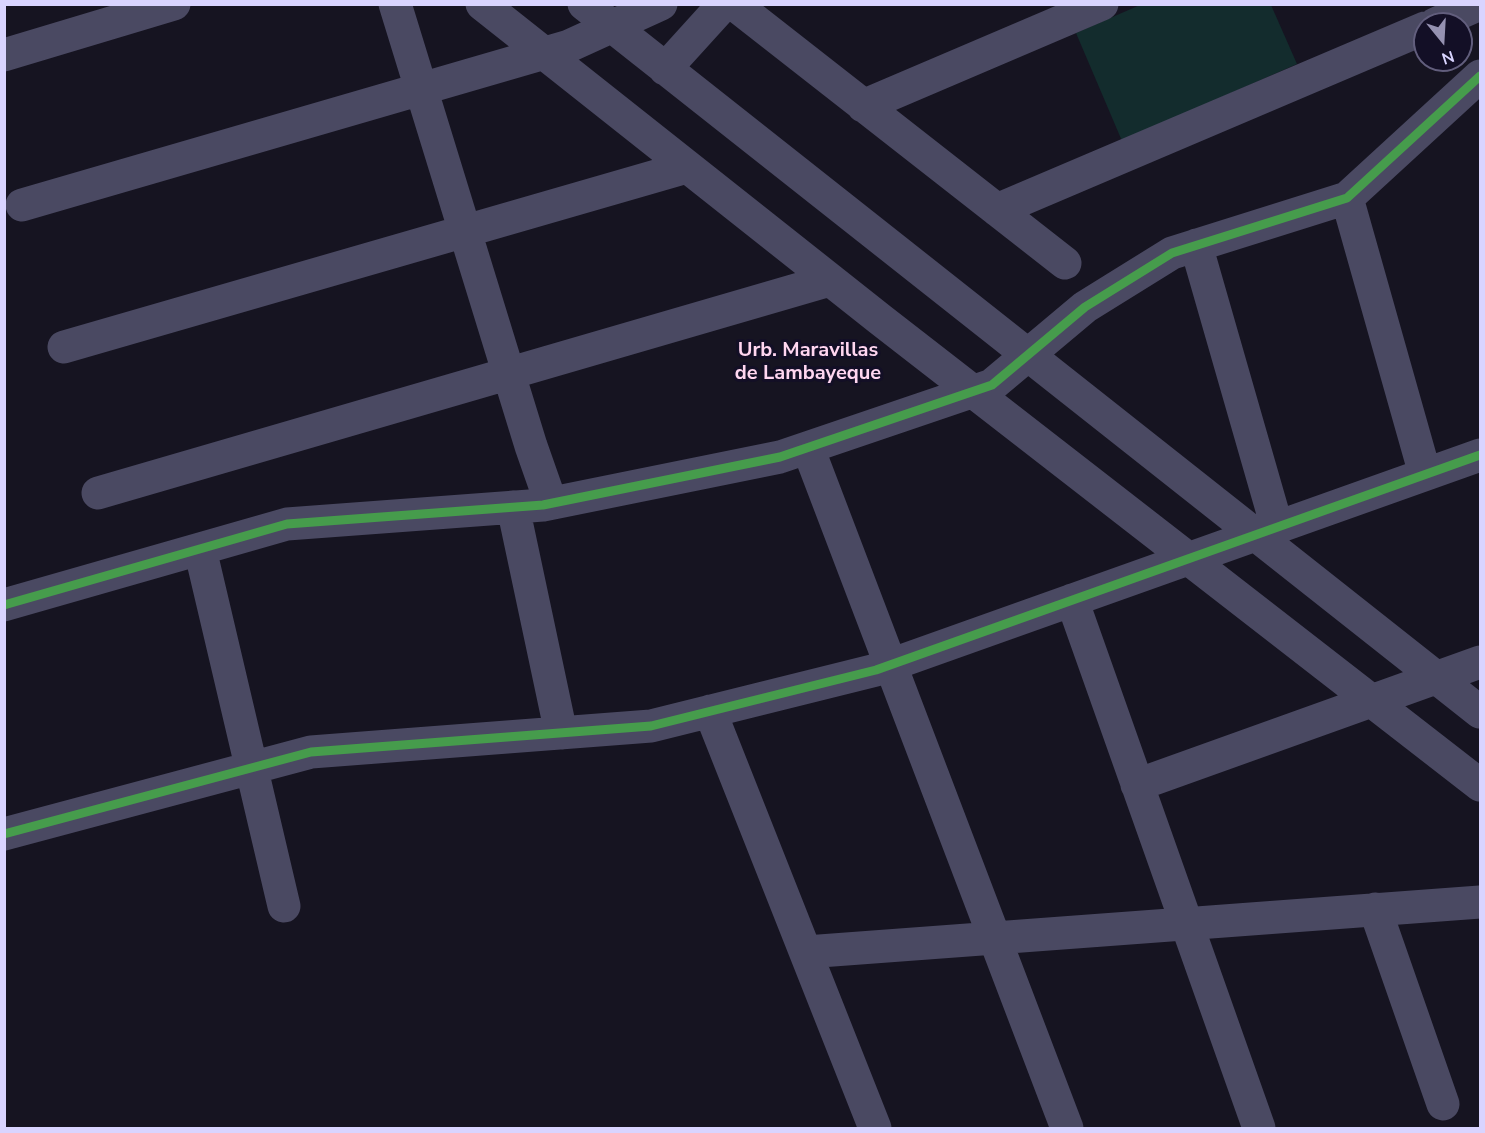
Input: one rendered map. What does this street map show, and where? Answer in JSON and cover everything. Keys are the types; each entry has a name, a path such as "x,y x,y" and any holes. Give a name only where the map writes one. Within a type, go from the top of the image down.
{"street":[{"path":"4,55 174,4"},
{"path":"395,4 551,503"},
{"path":"482,4 830,280 1480,785"},
{"path":"584,4 1028,355 1266,531 1437,678 1480,712"},
{"path":"22,205 569,46 661,4"},
{"path":"666,69 724,4"},
{"path":"734,4 1065,263"},
{"path":"863,106 1102,4"},
{"path":"1462,12 1480,4"},
{"path":"997,210 1413,33"},
{"path":"4,605 287,524 551,503 780,457 992,385 1085,308 1172,253 1347,198 1480,76"},
{"path":"64,347 687,167"},
{"path":"1347,198 1425,474"},
{"path":"1196,245 1266,531"},
{"path":"99,493 830,280"},
{"path":"808,448 1067,1128"},
{"path":"4,834 311,752 651,726 876,670 1480,454"},
{"path":"513,507 561,733"},
{"path":"200,549 284,906"},
{"path":"1072,600 1259,1128"},
{"path":"1137,785 1480,662"},
{"path":"710,711 875,1128"},
{"path":"806,952 1480,902"},
{"path":"1375,909 1443,1104"}],"green space":[{"path":"1140,5 1271,5 1297,64 1122,141 1076,33"}],"cycle path":[{"path":"4,605 287,524 543,505 780,457 992,385 1085,307 1172,253 1347,198 1480,76"},
{"path":"4,834 311,752 651,726 876,670 1480,455"}],"district":[{"name":"Urb. Maravillas de Lambayeque","path":"808,362"}]}
